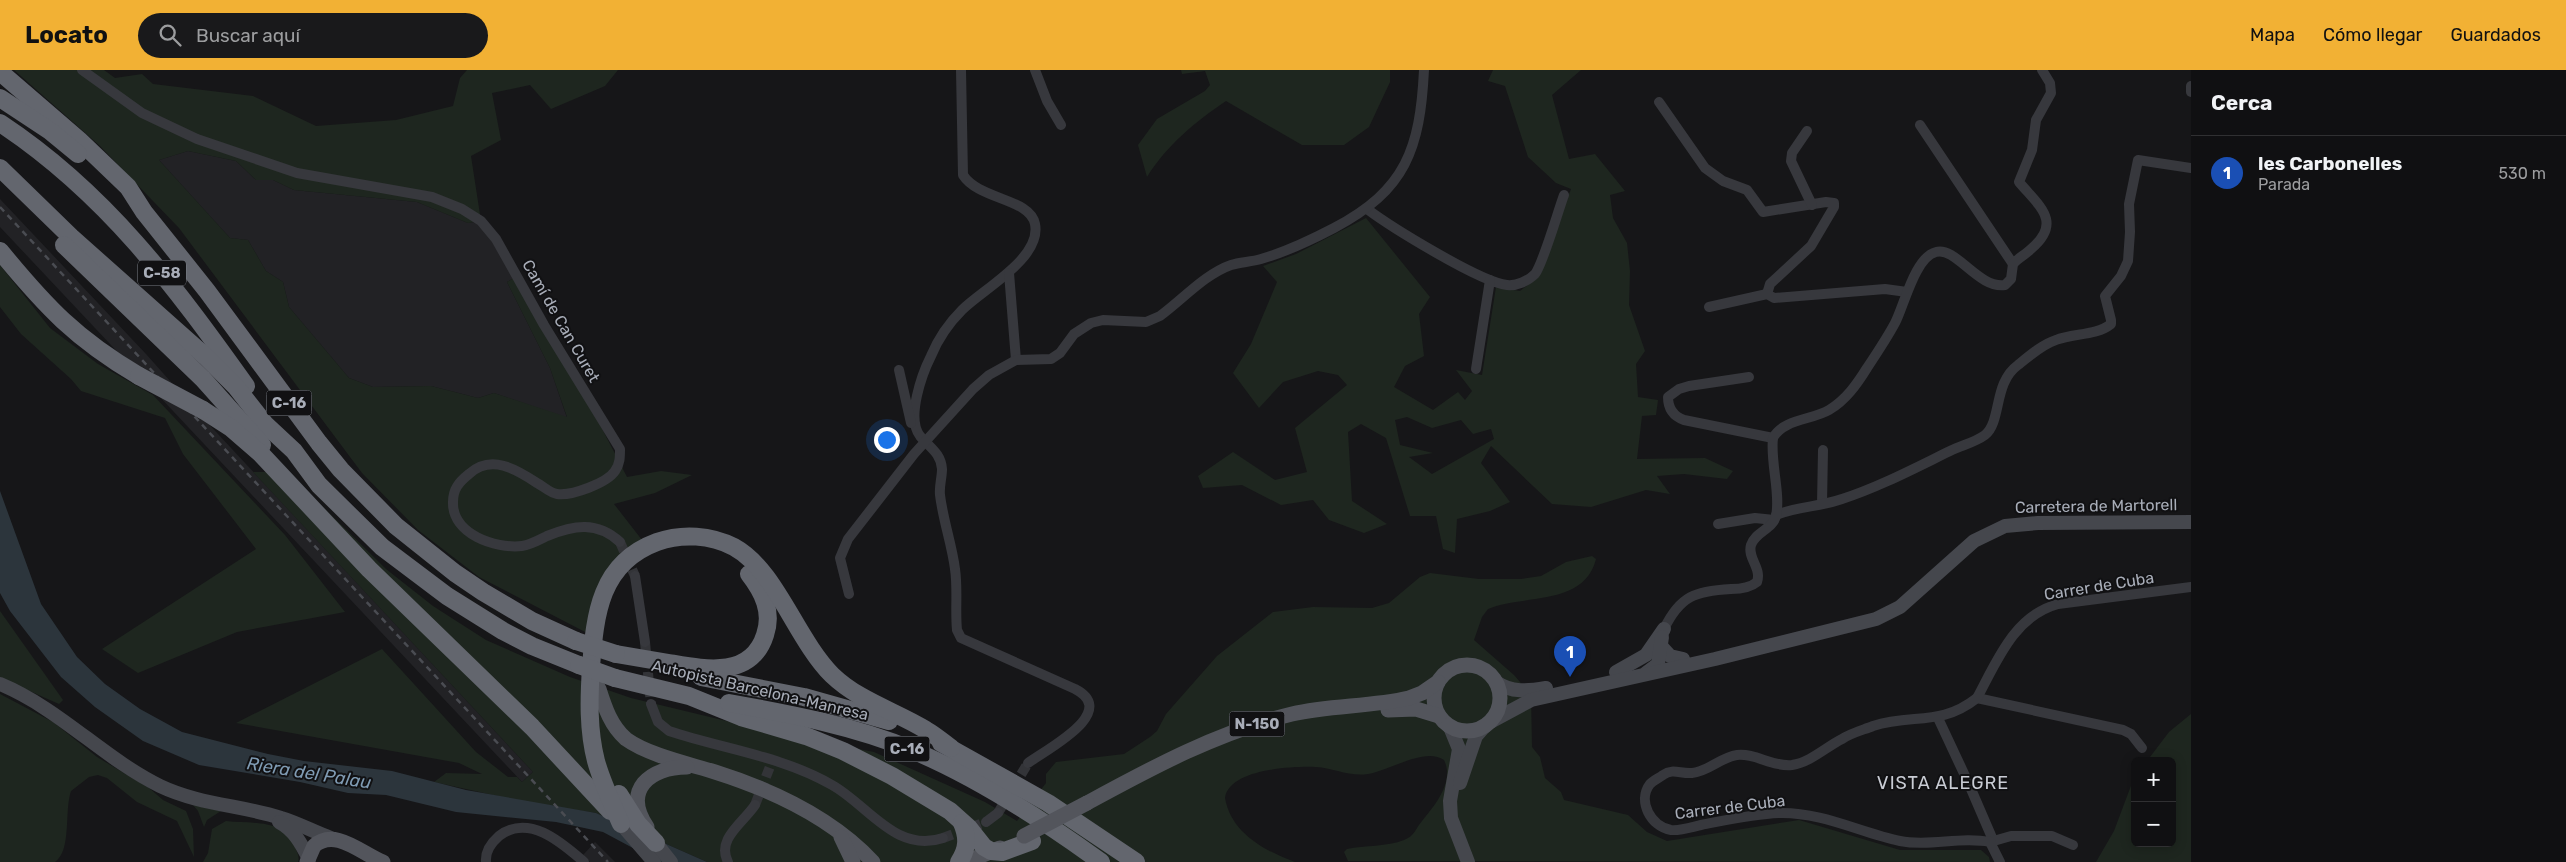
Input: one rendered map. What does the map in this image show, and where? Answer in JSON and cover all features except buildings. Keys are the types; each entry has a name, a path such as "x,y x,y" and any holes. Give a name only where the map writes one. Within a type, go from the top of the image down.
{"highway":[{"name":"C-16","path":"0,72 79,140 128,187 144,212 207,291 319,443 341,470 396,526 455,574 532,621 576,641 616,654"},
{"path":"0,98 50,132 144,212"},
{"name":"C-58","path":"0,123 65,172 117,220 180,295 294,451"},
{"name":"C-16","path":"0,168 71,237 190,341 236,387 266,424 294,451 319,485 348,515 417,574 503,631 579,666 615,678 689,696 801,717 843,727 912,750 988,788 1101,862"},
{"path":"0,174 15,195 63,244 240,417 301,494"},
{"path":"0,251 53,314 75,334 93,348 139,376 203,410 231,428 261,454 301,494 369,569 532,727 621,824"},
{"path":"621,824 606,778 593,747 590,709 594,633 599,604 614,574 627,559 650,545 682,537 715,539 746,555 768,580 807,645 834,677 856,694 926,730 951,748"},
{"path":"616,654 711,670 735,666 753,655 764,638 768,617 764,598 756,583 744,569 731,560 714,552 680,548 662,551 643,560 626,575 611,600 605,620 599,689 600,730 606,778 628,810 654,855"},
{"name":"Autopista Barcelona-Manresa","path":"616,654 698,677 845,707 920,733 951,748 1048,803 1136,862"},
{"path":"689,696 740,717 806,736 843,751 892,776 950,812 962,822 992,856 1028,839"},
{"path":"960,862 964,856 967,840 962,822"}],"main road":[{"name":"Carretera de Martorell","path":"1488,724 1531,700 1760,649 1767,645 1865,622 1888,614 1914,595 1974,541 2005,526 2038,523 2191,522"},
{"path":"1638,677 1658,664 1664,629"},
{"path":"1616,672 1646,655 1664,629"},
{"name":"Carretera de Martorell","path":"1496,682 1513,689 1532,690 1759,643 1767,645"},
{"path":"1660,645 1670,656 1683,659"},
{"path":"1450,801 1458,792 1476,736 1488,724 1500,704 1500,692 1496,682 1485,670 1469,665 1450,670 1438,682 1434,701 1439,716 1450,727 1459,749 1450,801 1451,818 1454,833 1468,862"},
{"name":"N-150","path":"1028,839 1184,752 1247,727 1325,708 1409,698 1422,693 1438,682"},
{"path":"0,684 47,709 131,771 161,787 204,802 281,817 383,862"},
{"path":"599,689 612,723 628,740 657,754 777,796 811,814 853,843 873,862"},
{"name":"N-150","path":"1090,805 1200,753 1282,724 1327,715 1402,709 1416,709 1439,716"},
{"path":"1450,727 1465,732 1488,724"},
{"path":"654,855 639,810 638,797 642,786 651,774 666,768 688,766 704,769"},
{"path":"265,814 288,828 298,839 309,861"},
{"path":"621,824 654,855 671,862"},
{"path":"839,834 853,862"},
{"path":"309,861 316,844 330,838"},
{"path":"345,844 356,862"},
{"path":"966,862 992,856"}],"street":[{"name":"Camí de Can Curet","path":"82,70 142,113 196,139 297,174 432,197 462,209 481,220 496,238 544,325 620,449 620,462 614,472 596,484 574,493 556,494 514,469 496,463 483,465 460,482 453,492 453,506 457,519 465,530 477,537 508,545 522,546 571,528 591,527 608,530 620,542"},
{"path":"917,431 915,411 920,385 942,334 964,308 1009,273 1027,251 1036,232 1035,223 1026,210 981,192 973,187 963,175 961,70"},
{"path":"1035,70 1047,101 1061,125"},
{"path":"849,594 840,558 843,549 904,466 972,389 988,375 1016,360 1050,359 1060,353 1078,330 1096,320 1152,320 1160,316 1216,272 1231,265 1260,259 1314,239 1367,209 1388,191 1407,159 1418,124 1424,70"},
{"path":"2012,264 2038,243 2048,225 2045,214 2019,182 2032,150 2036,120 2051,93 2050,83 2042,70"},
{"path":"2191,86 2191,92"},
{"path":"1659,102 1705,168 1723,181 1747,190 1763,212 1812,204 1834,203 1834,207 1810,246 1770,284 1767,294"},
{"path":"1775,518 1773,438 1782,427 1820,414 1845,398 1860,379 1890,332 1907,292 1925,260 1936,251 1946,253 1986,282 1994,285 2009,283 2012,279 2012,264 1920,125"},
{"path":"1807,131 1792,153 1791,161 1812,204"},
{"path":"1664,629 1676,606 1691,596 1703,592 1746,588 1757,582 1759,572 1751,554 1751,544 1775,518 1802,506 1842,499 1980,438 1990,429 1997,398 2008,374 2016,366 2056,340 2098,330 2110,324 2111,320 2105,296 2121,276 2128,261 2129,204 2138,160 2191,168"},
{"path":"1367,209 1407,235 1490,280 1510,285 1523,282 1534,274 1564,195"},
{"path":"1009,273 1016,360"},
{"path":"1476,369 1490,280"},
{"path":"1710,307 1767,294 1774,298 1885,288 1907,292"},
{"path":"899,370 912,426 938,455 942,470 940,496 955,569 957,630 960,638 1080,691 1086,696 1089,705 1088,717 1066,738 1028,764"},
{"path":"1749,377 1680,389 1668,397 1670,406 1675,416 1684,420 1773,438"},
{"path":"1822,504 1823,450"},
{"path":"1718,524 1755,518 1775,518"},
{"path":"635,576 645,642"},
{"name":"Carrer de Cuba","path":"2073,845 2052,836 2011,836 1992,841 1921,843 1900,841 1822,817 1802,814 1747,816 1672,830 1658,826 1650,818 1645,802 1651,783 1668,772 1699,771 1737,755 1752,756 1784,766 1795,764 1808,760 1843,738 1874,726 1895,721 1938,718 1956,712 1977,698 2018,628 2037,612 2058,604 2191,587"},
{"path":"1977,698 2123,730 2130,734 2142,748"},
{"path":"651,704 658,722 669,731 772,762 830,784 853,798 892,832 909,839 932,842 943,838"},
{"path":"1938,718 1969,785 2000,862"},
{"path":"728,862 724,852 726,840 746,819 755,805"},
{"path":"986,822 998,813"},
{"path":"486,862 485,855 492,841 505,832 517,828 534,829 548,834 584,862"}],"shaded area":[{"path":"14,70 104,70 115,78 142,74 153,84 253,96 316,126 396,120 453,106 460,78 467,70 618,70 605,86 551,109 530,85 492,93 501,140 471,156 481,221 468,223 417,202 294,190 273,180 256,180 236,161 188,151 159,160 230,238 248,240 266,271 283,282 289,307 349,378 373,387 431,386 478,398 494,393 567,417 550,368 507,282 517,276 549,326 627,477 661,471 692,475 655,493 614,504 642,540 589,634 479,577 418,530 362,473 179,228 100,146"},
{"path":"1181,70 1390,70 1390,82 1369,127 1344,145 1302,145 1226,101 1182,135 1163,155 1147,177 1138,145 1157,119 1205,91 1210,85 1205,71 1182,74"},
{"path":"1493,70 1581,70 1552,95 1569,159 1595,154 1625,191 1610,195 1613,218 1627,243 1630,271 1629,305 1645,351 1636,364 1638,397 1658,400 1656,415 1642,416 1637,459 1705,458 1733,471 1727,479 1684,474 1657,476 1670,494 1646,490 1591,507 1552,504 1491,446 1481,463 1510,502 1490,511 1457,519 1455,553 1443,549 1436,516 1410,516 1386,438 1361,424 1348,432 1352,501 1387,524 1364,533 1329,520 1313,500 1281,505 1242,485 1203,488 1198,476 1233,452 1275,480 1307,472 1295,428 1347,385 1338,375 1318,371 1283,382 1259,408 1233,373 1251,344 1277,282 1263,266 1296,254 1366,218 1430,297 1419,314 1424,356 1405,366 1394,387 1433,410 1458,392 1465,400 1472,391 1456,370 1482,375 1496,287 1520,291 1538,277 1571,189 1556,183 1528,157 1505,86 1488,81","holes":["1407,417 1432,428 1461,420 1473,434 1491,429 1494,439 1432,474 1409,457 1433,453 1400,445 1395,420"]},
{"path":"188,151 236,161 256,180 273,180 294,190 417,202 468,223 481,221 517,276 507,282 550,368 567,418 494,393 478,398 431,386 373,387 349,378 289,307 283,282 266,271 248,240 230,238 159,160"},
{"path":"0,199 533,772 522,782 0,227"},
{"path":"0,265 50,328 98,364 153,395 285,535 345,612 237,632 138,673 102,649 256,549 183,454 165,418 81,391 71,379 21,334 0,307"},
{"path":"253,472 266,472 318,502 386,569 433,606 486,640 570,677 631,698 776,733 874,752 985,802 1017,821 1046,783 1046,774 1056,762 1124,754 1150,737 1157,731 1166,714 1217,656 1273,612 1313,607 1372,608 1389,603 1420,577 1430,573 1479,579 1521,579 1541,576 1566,562 1592,556 1596,559 1589,574 1579,585 1566,592 1488,609 1482,617 1474,640 1514,675 1531,695 1532,747 1540,757 1545,778 1561,792 1564,800 1628,815 1647,832 1667,841 1799,820 1900,850 1981,850 1989,857 1990,862 1348,861 1344,852 1347,849 1397,842 1408,838 1414,832 1442,793 1447,777 1447,768 1444,760 1427,756 1377,772 1361,775 1316,767 1293,767 1263,771 1249,775 1229,788 1225,798 1228,810 1242,831 1261,846 1295,862 707,862 596,813 529,803 434,782 446,773 482,774 459,763 236,723 382,649 476,752 508,777 517,777 522,782 533,772"},
{"path":"0,611 63,700 59,704 0,678"},
{"path":"0,694 53,722 97,757 149,788 163,800 186,811 193,829 194,857 177,821 137,802 107,778 98,775 89,777 71,791 64,849 55,862 0,862"},
{"path":"2191,714 2191,862 2096,862 2114,831 2131,786 2131,847 2176,847 2176,757 2150,757 2169,732"},
{"path":"193,805 221,811 207,820 204,827 198,811"},
{"path":"226,821 266,824 284,831 295,847 298,862 203,862 208,853 212,829"},
{"path":"595,842 615,862 590,862 583,855"}],"water":[{"name":"Riera del Palau","path":"0,491 41,604 77,657 105,684 140,709 182,732 268,754 304,761 392,771 466,790 596,813 707,862 659,862 603,832 556,822 456,812 386,795 348,793 300,782 199,765 143,741 95,707 61,677 10,611 0,593"}],"tunnel":[{"path":"620,542 635,576"},
{"path":"645,642 651,704"},
{"path":"998,813 1028,763"},
{"path":"755,805 771,764"},
{"path":"943,838 986,822"}],"railway":[{"path":"0,207 608,862"}],"place":[{"name":"les Carbonelles","path":"1570,677"}],"district":[{"name":"VISTA ALEGRE","path":"1943,783"}]}
